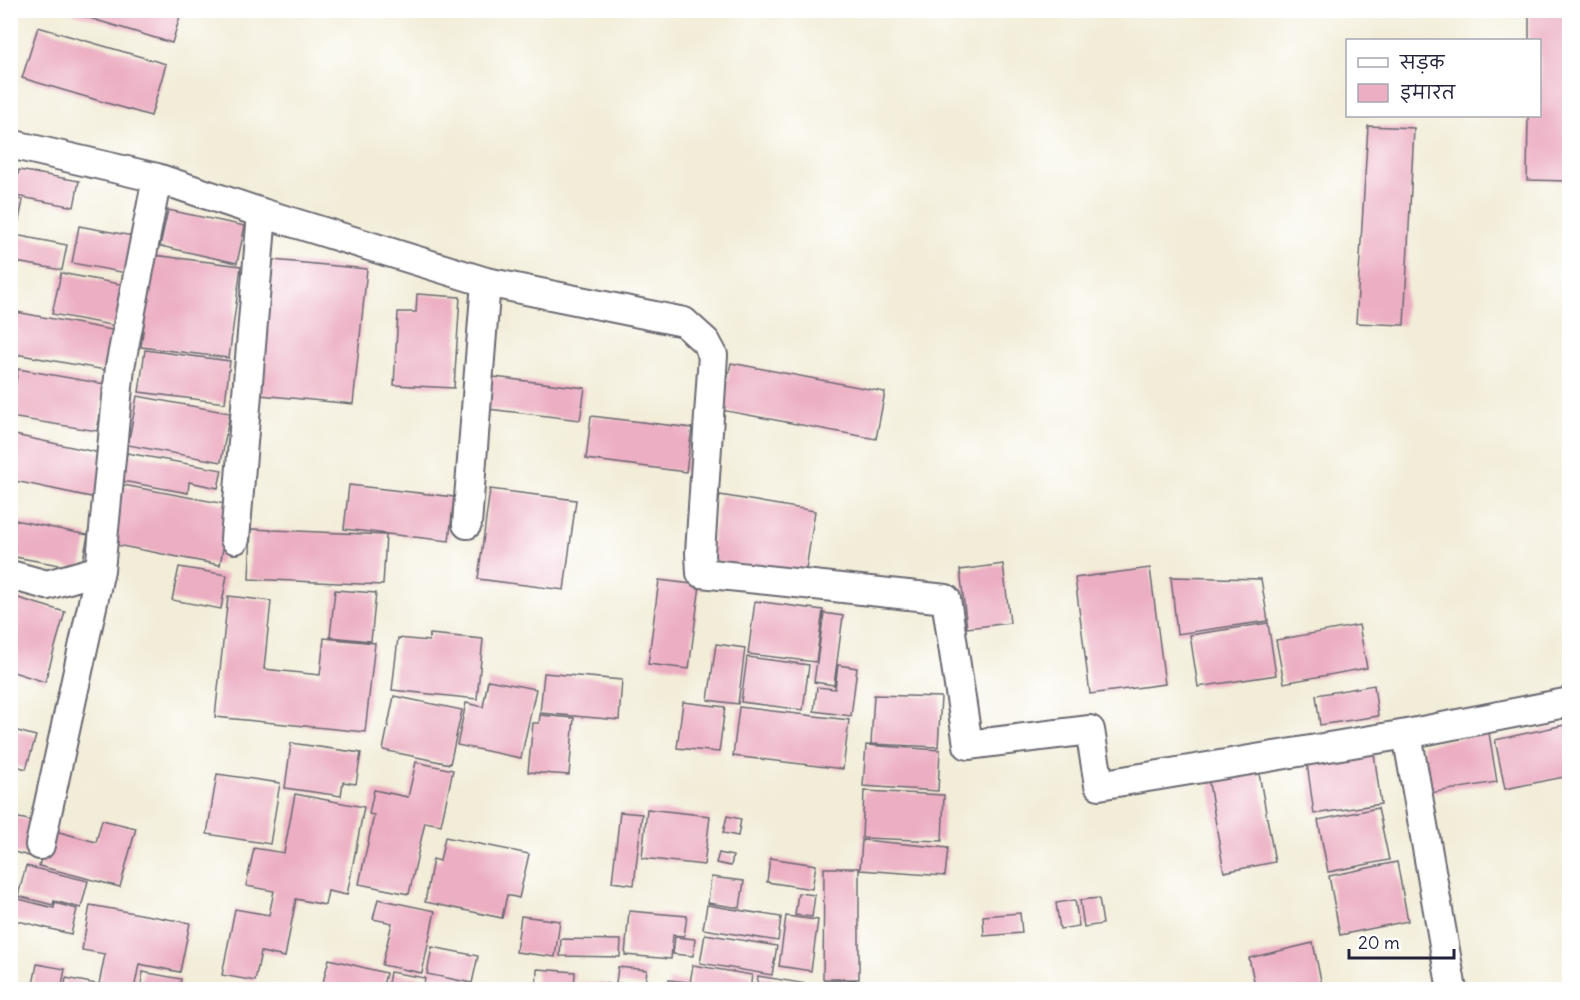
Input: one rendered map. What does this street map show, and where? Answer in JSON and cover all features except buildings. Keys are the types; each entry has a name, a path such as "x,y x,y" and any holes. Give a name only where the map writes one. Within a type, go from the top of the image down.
{"street":[{"path":"10,144 157,178 486,282 684,322 706,342 713,355 700,553 701,573 946,599 968,745 1090,730 1099,785 1407,734 1569,702"},
{"path":"40,845 100,570 120,367 157,178"},
{"path":"235,539 262,213"},
{"path":"467,524 486,282"},
{"path":"10,574 47,585 100,570"},
{"path":"1407,734 1452,990"}]}
